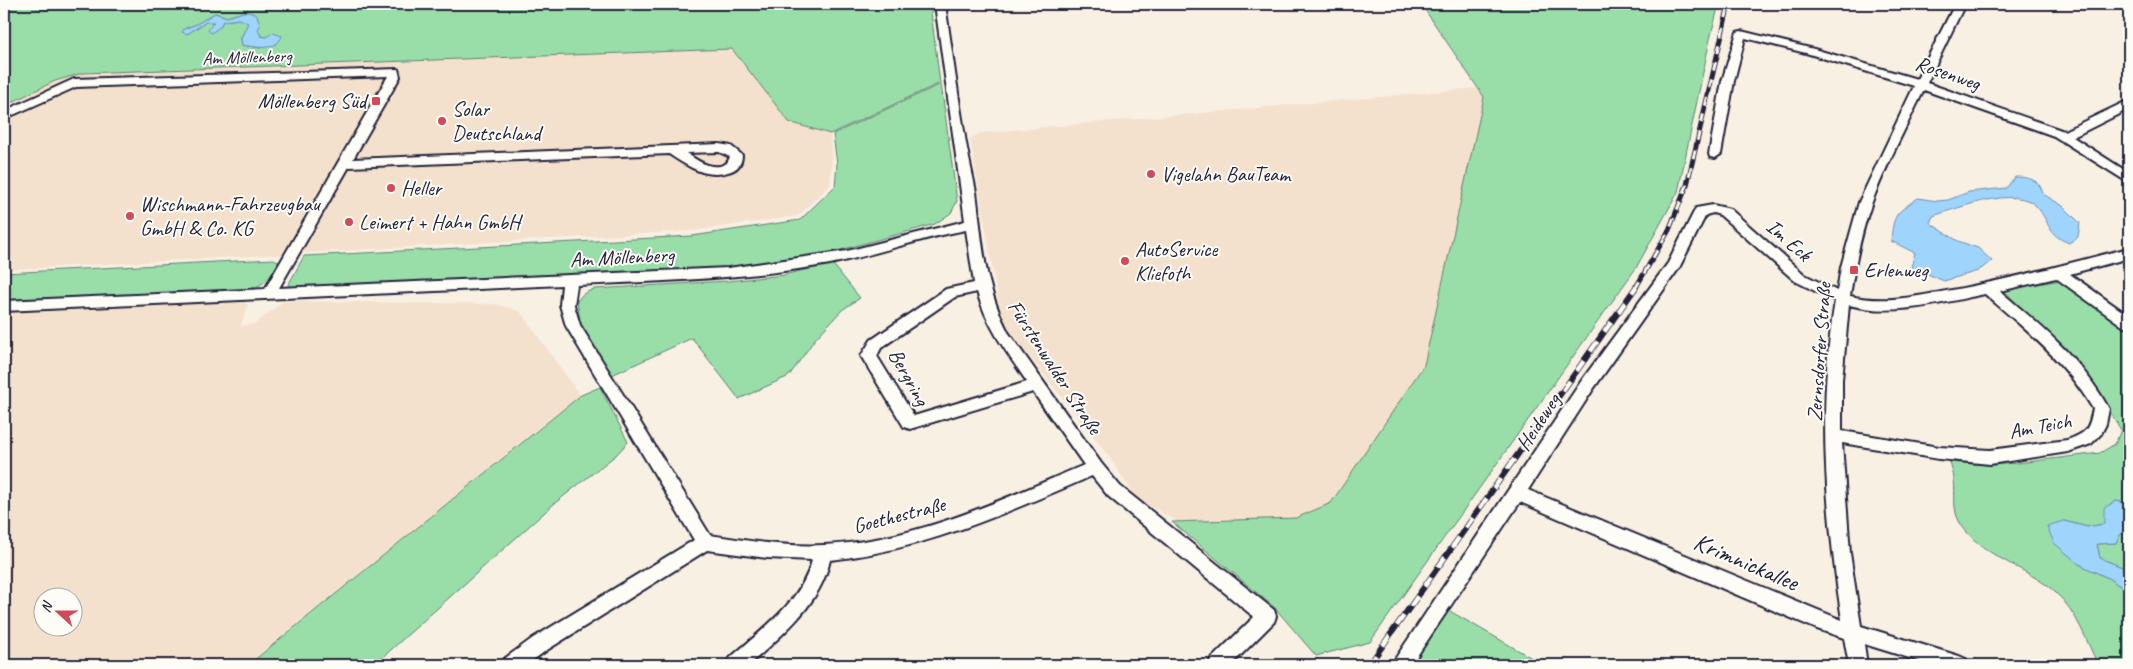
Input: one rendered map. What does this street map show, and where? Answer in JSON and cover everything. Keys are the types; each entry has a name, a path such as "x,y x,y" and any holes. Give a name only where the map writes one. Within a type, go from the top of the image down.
{"street":[{"name":"Fürstenwalder Straße","path":"940,4 960,144 967,178 972,224 982,286 989,308 1002,334 1036,385 1095,468 1114,491 1267,616 1218,665"},
{"name":"Zernsdorfer Straße","path":"1858,665 1839,532 1835,476 1834,383 1841,298 1863,211 1873,185 1960,4"},
{"name":"Rosenweg","path":"1715,154 1728,81 1741,34 1810,51 1920,84 2064,136 2129,179"},
{"name":"Am Möllenberg","path":"4,115 74,83 394,72 394,77 346,163 270,294"},
{"path":"2064,136 2129,104"},
{"path":"346,163 672,150"},
{"name":"Im Eck","path":"1713,209 1725,212 1800,278 1819,290 1841,298"},
{"name":"Heideweg","path":"1400,665 1517,493 1588,384 1674,264 1701,211 1713,209"},
{"name":"Am Möllenberg","path":"4,306 728,273 786,267 866,251 952,227 972,224"},
{"path":"1841,298 1857,303 1885,305 1990,289 2060,274 2129,253"},
{"path":"2060,274 2129,323"},
{"path":"511,665 547,640 705,542 598,363 573,326 567,305 570,281"},
{"name":"Bergring","path":"982,286 951,293 876,344 869,356 910,423 1036,385"},
{"name":"Am Teich","path":"1834,435 1853,440 1939,453 1990,456 2068,446 2085,440 2093,434 2098,424 2101,409 2086,383 2056,348 1990,289"},
{"name":"Goethestraße","path":"705,542 767,551 823,554 900,541 968,521 1095,468"},
{"name":"Krimnickallee","path":"1517,493 1808,616 1852,632 1960,665"},
{"path":"736,665 798,606 813,587 822,563 823,554"}],"shaded area":[{"path":"732,49 789,122 830,134 832,164 830,185 798,216 692,231 4,270 4,106 55,81 83,73"},
{"path":"1477,88 1484,97 1424,365 1331,503 1296,518 1178,522 1136,498 1110,458 1002,322 970,139 980,133"},
{"path":"240,300 248,305 241,326 255,324 283,301 496,304 520,311 580,395 246,665 4,665 4,313 7,309"}],"green space":[{"path":"4,4 930,4 940,83 830,134 789,122 732,49 83,73 55,81 4,106","holes":["247,11 261,36 266,37 275,44 260,48 242,45 241,38 249,22 239,19 223,21 220,27 214,22 206,22 187,34 184,29 197,24 215,13 227,17"]},
{"path":"1421,4 1719,4 1678,192 1636,268 1370,642 1316,656 1275,608 1172,522 1296,518 1331,503 1424,365 1484,97"},
{"path":"941,84 957,201 951,213 935,224 826,254 728,271 286,289 304,256 692,236 800,220 835,186 837,164 833,134"},
{"path":"274,259 279,262 264,283 240,292 4,301 4,273"},
{"path":"832,263 860,298 842,310 815,339 789,376 739,399 692,338 612,375 581,327 577,301 583,294 594,289 728,281 784,275"},
{"path":"2066,279 2129,327 2129,504 2116,501 2104,524 2087,527 2064,521 2047,527 2079,564 2108,578 2129,592 2129,665 2098,665 2070,609 2056,593 2031,575 1979,544 1959,521 1955,506 1954,478 1950,462 1987,465 2018,463 2100,453 2115,444 2121,430 2103,400 2081,373 2004,290"},
{"path":"600,387 628,442 616,455 555,503 374,665 248,665 581,395"},
{"path":"2121,533 2129,536 2129,570 2100,558 2097,544 2116,543"},
{"path":"1448,610 1544,665 1412,665"}],"water":[{"path":"247,11 257,15 260,25 258,30 261,36 266,37 273,33 282,36 279,41 265,47 242,45 241,38 248,23 239,19 223,21 220,27 211,33 208,30 214,22 206,22 187,34 182,32 184,29 197,24 215,13 227,17"},
{"path":"2015,177 2033,180 2039,185 2043,194 2063,206 2080,223 2078,237 2069,243 2062,240 2053,232 2037,207 2028,200 2016,198 1986,200 1933,216 1930,223 1958,241 1978,248 1992,261 1978,271 1944,281 1911,267 1915,253 1891,241 1893,225 1897,215 1918,198 1937,201 1948,200 1969,192 2006,188"},
{"path":"2116,501 2129,504 2129,536 2121,533 2116,543 2097,544 2100,558 2129,570 2129,592 2108,578 2079,564 2054,543 2047,526 2064,521 2087,527 2104,524 2104,508"}],"railway":[{"path":"1635,289 1669,230 1687,185 1729,4"},
{"path":"1369,665 1636,287"}],"place":[{"name":"Möllenberg Süd","path":"376,101"},
{"name":"Solar Deutschland","path":"442,121"},
{"name":"Vigelahn BauTeam","path":"1151,174"},
{"name":"Heller","path":"391,188"},
{"name":"Wischmann-Fahrzeugbau GmbH & Co. KG","path":"130,216"},
{"name":"Leimert + Hahn GmbH","path":"349,222"},
{"name":"AutoService Kliefoth","path":"1125,261"},
{"name":"Erlenweg","path":"1854,270"}]}
